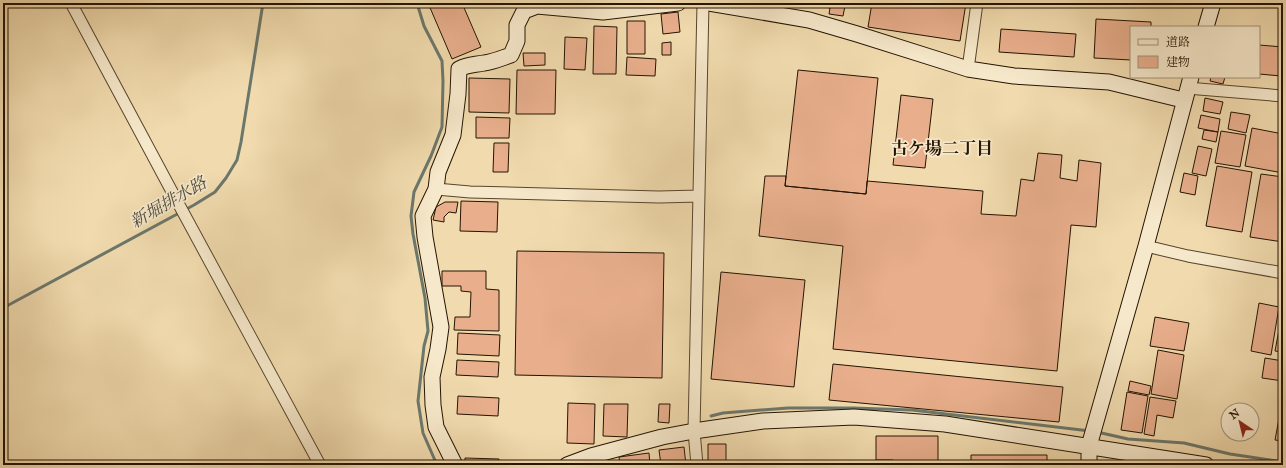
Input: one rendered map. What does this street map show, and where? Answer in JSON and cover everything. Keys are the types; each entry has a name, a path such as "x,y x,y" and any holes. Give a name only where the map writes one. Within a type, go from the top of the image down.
{"street":[{"path":"71,3 320,465"},
{"path":"455,465 436,427 433,405 432,377 441,327 425,237 423,216 436,189 438,172 453,135 458,94 459,69 468,65 483,64 511,55 518,41 517,25 524,11 537,6 603,12 678,3"},
{"path":"697,465 694,431 703,3"},
{"path":"709,3 809,20 968,69 1014,76 1283,96"},
{"path":"968,69 977,3"},
{"path":"1206,26 1213,3"},
{"path":"1089,465 1089,446 1146,246 1187,89"},
{"path":"436,189 477,192 659,198 699,196"},
{"path":"1146,246 1188,256 1283,273"},
{"path":"567,465 591,456 662,437 694,431 763,421 854,417 946,424 1206,465"}],"building":[{"path":"428,3 462,3 481,47 452,59"},
{"path":"820,3 856,3 855,7 845,6 843,16 829,14 830,8 819,6"},
{"path":"872,3 966,3 960,41 868,27"},
{"path":"1111,3 1153,3 1153,6"},
{"path":"678,12 680,32 663,34 661,14"},
{"path":"1096,19 1151,22 1151,26 1130,26 1130,60 1094,58"},
{"path":"627,21 645,21 645,54 627,54"},
{"path":"594,26 617,27 616,74 593,74"},
{"path":"1001,29 1076,34 1074,57 999,52"},
{"path":"565,37 587,38 585,70 564,69"},
{"path":"671,42 671,55 662,55 662,43"},
{"path":"1260,45 1283,47 1281,76 1260,74"},
{"path":"523,53 545,53 545,65 524,66"},
{"path":"627,57 656,59 655,76 626,75"},
{"path":"517,70 556,70 555,114 516,114"},
{"path":"798,70 878,78 866,194 785,186"},
{"path":"469,78 510,79 509,113 469,112"},
{"path":"1211,78 1225,78 1223,84 1210,81"},
{"path":"901,95 933,99 925,168 893,165"},
{"path":"1205,98 1223,102 1220,114 1203,111"},
{"path":"1231,112 1250,115 1246,133 1228,129"},
{"path":"1201,115 1220,119 1218,132 1198,128"},
{"path":"476,117 510,118 509,138 476,138"},
{"path":"1252,128 1283,134 1283,173 1245,166"},
{"path":"1204,130 1218,132 1216,142 1202,139"},
{"path":"1221,131 1246,135 1240,167 1215,163"},
{"path":"494,143 509,143 508,172 493,172"},
{"path":"1198,146 1212,149 1206,176 1192,173"},
{"path":"1038,153 1062,155 1060,178 1077,181 1079,160 1101,163 1096,227 1071,225 1057,371 833,349 843,246 759,236 765,176 786,176 785,186 866,194 867,181 983,191 981,214 1016,216 1021,179 1034,181"},
{"path":"1217,166 1252,172 1242,232 1206,226"},
{"path":"1184,173 1198,176 1195,195 1180,192"},
{"path":"1261,174 1283,177 1283,242 1250,237"},
{"path":"461,201 498,202 497,232 460,231"},
{"path":"445,202 458,202 456,213 449,212 444,217 444,222 433,220 436,207"},
{"path":"517,251 664,253 662,378 515,375"},
{"path":"442,271 486,271 486,289 499,290 499,331 454,330 455,317 470,317 471,292 461,291 461,286 442,286"},
{"path":"721,272 805,280 794,387 711,379"},
{"path":"1259,303 1279,307 1271,355 1251,351"},
{"path":"1283,308 1283,352 1275,351"},
{"path":"1155,317 1189,323 1184,351 1150,346"},
{"path":"458,333 500,335 499,356 457,354"},
{"path":"1158,350 1184,355 1177,399 1151,394"},
{"path":"1265,358 1283,361 1283,381 1262,378"},
{"path":"457,360 499,362 498,377 456,375"},
{"path":"833,364 1063,387 1059,422 829,400"},
{"path":"1130,381 1151,386 1149,395 1128,391"},
{"path":"1127,392 1148,396 1142,433 1121,430"},
{"path":"458,396 499,398 498,416 457,414"},
{"path":"1150,397 1176,401 1173,418 1157,415 1154,436 1144,434"},
{"path":"1283,397 1283,441 1275,440"},
{"path":"568,403 595,404 594,444 567,443"},
{"path":"604,404 628,404 627,437 603,436"},
{"path":"659,404 670,404 669,423 658,422"},
{"path":"876,436 938,436 938,465 893,465 893,460 876,460"},
{"path":"708,444 726,444 726,465 708,465"},
{"path":"684,447 686,465 661,465 659,450"},
{"path":"649,453 650,465 620,465 619,457"},
{"path":"971,455 1047,455 1047,465 971,465"},
{"path":"465,458 499,459 499,465 465,465"},
{"path":"1058,462 1076,462 1076,465 1057,465"}],"waterway":[{"name":"新堀排水路","path":"3,308 194,205 215,192 237,160 263,3"},
{"path":"417,3 424,26 442,61 443,81 442,127 431,156 414,192 411,216 425,298 428,331 424,346 418,401 423,433 437,465"},
{"path":"711,416 723,413 788,408 912,410 1090,431"},
{"path":"1097,432 1128,439 1184,443 1230,454 1283,462"}],"district":[{"name":"古ケ場二丁目","path":"942,148"}]}
